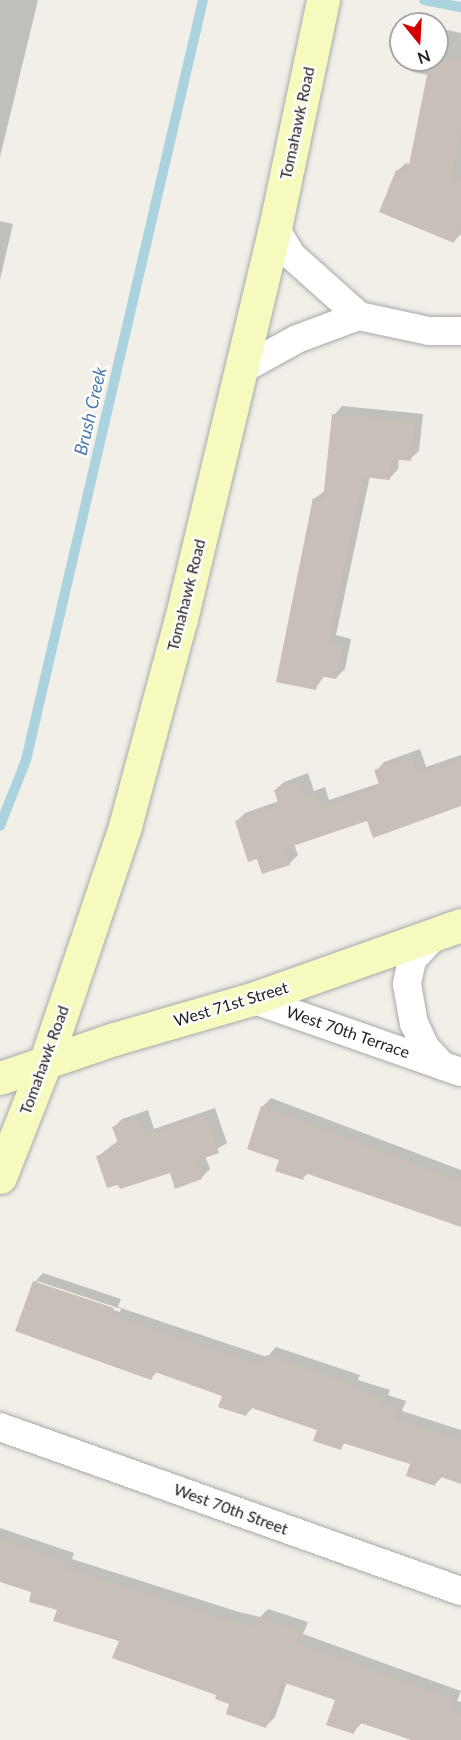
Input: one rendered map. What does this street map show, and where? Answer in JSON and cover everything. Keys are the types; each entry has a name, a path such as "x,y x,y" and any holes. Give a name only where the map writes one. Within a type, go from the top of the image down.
{"street":[{"name":"Tomahawk Road","path":"0,1177 45,1063 125,826 181,619 241,370 275,228 323,0"},
{"path":"275,228 292,256 359,316 429,331 461,332"},
{"path":"241,370 283,345 359,316"},
{"name":"West 71st Street","path":"0,1078 252,999 449,929"},
{"name":"West 70th Terrace","path":"449,929 412,960 407,984 414,1023 425,1047 452,1069"},
{"name":"West 70th Terrace","path":"252,999 452,1069"},
{"name":"West 70th Street","path":"0,1427 461,1591"}],"building":[{"path":"449,60 461,60 461,128 451,179 461,183 461,226 454,243 379,212 396,170 407,175 428,72 449,72"},
{"path":"332,414 415,423 411,461 392,459 390,480 363,477 328,644 343,647 336,679 319,676 316,690 276,682 313,498 323,500"},
{"path":"411,757 418,774 461,760 461,806 373,838 367,821 284,849 290,865 262,874 257,859 248,862 235,821 279,806 274,790 299,781 305,798 316,795 321,808 380,787 374,770"},
{"path":"261,1106 461,1182 461,1227 305,1173 303,1180 275,1171 279,1160 247,1149"},
{"path":"206,1115 219,1153 196,1161 202,1179 175,1189 170,1173 120,1189 118,1185 107,1188 96,1156 112,1151 110,1146 118,1143 112,1127 139,1118 145,1136"},
{"path":"33,1281 114,1308 111,1316 262,1366 266,1355 352,1384 351,1388 382,1399 380,1404 398,1410 395,1419 461,1441 461,1484 438,1476 435,1486 406,1476 410,1464 343,1443 341,1450 313,1441 317,1430 249,1407 246,1416 218,1407 222,1396 155,1372 151,1380 15,1331"},
{"path":"0,1539 66,1562 65,1568 230,1621 255,1626 258,1617 300,1631 296,1643 453,1700 449,1710 461,1714 461,1740 412,1740 358,1722 354,1734 326,1725 335,1700 282,1682 266,1728 226,1714 229,1704 215,1699 216,1695 112,1658 119,1641 53,1621 57,1610 29,1602 31,1592 0,1582"}],"waterway":[{"name":"Brush Creek","path":"0,826 26,760 203,0"},
{"path":"424,0 461,7"}]}
